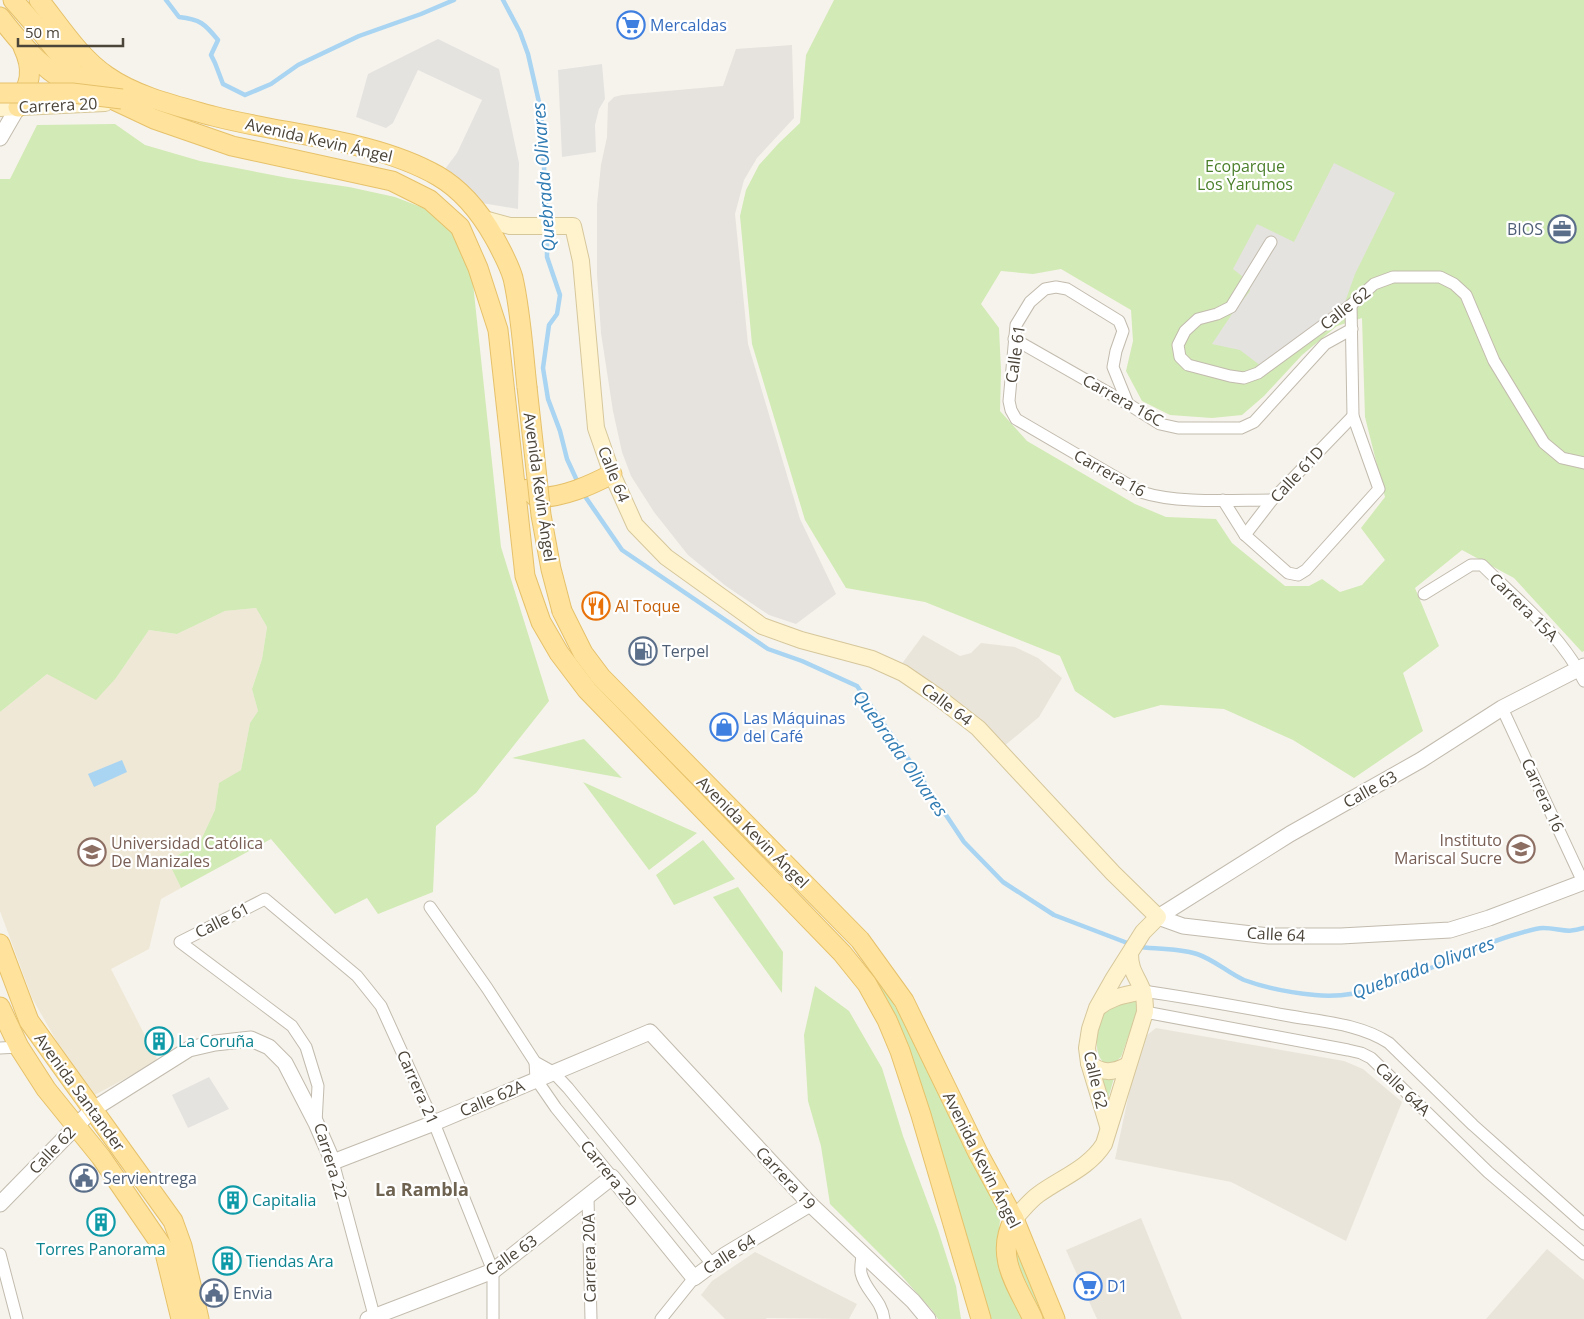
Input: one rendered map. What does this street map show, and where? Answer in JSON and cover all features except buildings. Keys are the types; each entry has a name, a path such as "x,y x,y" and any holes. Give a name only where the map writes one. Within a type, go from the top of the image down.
{"main road":[{"name":"Avenida Kevin Ángel","path":"13,0 74,73 96,91 154,119 232,146 392,181 430,200 460,226 478,268 498,330 525,576 541,622 559,653 587,690 842,953 867,984 887,1020 900,1051 981,1319"},
{"name":"Avenida Kevin Ángel","path":"39,0 76,47 93,65 111,79 136,92 236,122 346,144 380,152 410,162 440,177 464,197 484,219 502,250 512,277 519,314 541,516 562,611 583,653 601,677 860,940 888,977 904,1002 978,1153 1014,1220 1055,1319"},
{"path":"0,17 21,44 37,60 67,83 92,94 218,129 346,144"},
{"path":"9,108 28,86 29,63 21,44"},
{"path":"0,93 72,93 116,100"},
{"name":"Carrera 20","path":"9,108 116,100"},
{"name":"Calle 64","path":"484,219 514,226 573,226 578,241 587,314 596,428 604,478 635,524 666,557 762,626 801,640 872,659 903,673 938,697 978,728 1113,873 1158,917"},
{"path":"502,250 514,226"},
{"path":"506,411 526,485 528,490 537,498 557,496 604,478"},
{"path":"521,533 537,498"},
{"name":"Calle 62","path":"1014,1220 1039,1194 1088,1163 1104,1144 1108,1126 1089,1063 1088,1037 1097,1008 1143,932 1158,917"},
{"name":"Avenida Santander","path":"0,944 29,1021 173,1221 182,1246 199,1319"},
{"path":"1108,1126 1145,1012 1143,991 1133,974 1131,954"},
{"path":"1097,1008 1122,994 1143,991"},
{"name":"Avenida Santander","path":"0,1007 20,1047 46,1089 101,1157 164,1249 181,1319"},
{"path":"1089,1063 1095,1068 1106,1072 1128,1065"},
{"path":"1014,1220 1007,1235 1005,1253 1008,1266 1033,1319"}],"street":[{"path":"0,138 9,108"},
{"name":"Calle 62","path":"1272,242 1231,307 1217,314 1198,319 1185,331 1178,345 1180,357 1188,365 1244,378 1258,373 1351,305 1374,284 1393,277 1440,278 1454,284 1466,295 1494,361 1544,443 1562,458 1584,463"},
{"name":"Calle 61","path":"1011,410 1009,400 1016,325 1030,302 1044,289 1056,286 1067,289 1119,321 1123,330 1113,367 1128,404"},
{"path":"1222,500 1245,536 1288,573 1298,575 1306,570 1379,489 1353,416 1351,305"},
{"name":"Carrera 16C","path":"1014,339 1160,424 1178,428 1241,428 1254,422 1325,344 1352,329"},
{"name":"Carrera 16","path":"1011,410 1016,419 1141,492 1158,498 1272,500"},
{"name":"Calle 61D","path":"1245,536 1272,500 1353,416"},
{"name":"Carrera 15A","path":"1424,594 1471,565 1482,565 1554,635 1582,671"},
{"name":"Calle 63","path":"1158,917 1290,834 1421,760 1502,708 1582,671"},
{"name":"Carrera 16","path":"1502,708 1584,882"},
{"name":"Calle 64","path":"1158,917 1183,926 1269,936 1342,936 1450,930 1489,918 1584,882"},
{"name":"Calle 61","path":"180,942 265,899"},
{"name":"Carrera 21","path":"265,899 357,976 381,1006 434,1123 494,1271 493,1319"},
{"name":"Carrera 20","path":"430,907 487,988 535,1062 553,1072 568,1088 712,1264"},
{"name":"Carrera 22","path":"180,942 292,1026 306,1047 318,1086 316,1123 333,1162 372,1318"},
{"name":"Calle 64A","path":"1143,991 1338,1024 1375,1034 1389,1043 1473,1126 1584,1224"},
{"name":"Calle 64A","path":"1145,1012 1348,1050 1371,1058 1488,1172 1584,1254"},
{"name":"Calle 62A","path":"333,1162 434,1123 650,1032"},
{"name":"Carrera 19","path":"650,1032 810,1204 913,1301 928,1319"},
{"name":"Calle 62","path":"0,1204 92,1110 189,1049 215,1043 251,1039 269,1047 285,1063 316,1123"},
{"path":"0,1048 20,1047"},
{"name":"Carrera 20","path":"535,1062 536,1079 556,1108 694,1278"},
{"name":"Calle 63","path":"372,1318 494,1271 612,1177"},
{"name":"Carrera 20A","path":"588,1198 591,1319"},
{"name":"Calle 64","path":"661,1319 694,1278 712,1264 810,1204"},
{"path":"862,1253 861,1272 867,1287 883,1310 884,1319"},
{"path":"0,1254 17,1319"}],"shaded area":[{"path":"438,39 499,69 519,163 518,209 482,203 442,173 457,153 482,100 418,70 393,123 386,128 356,117 368,74"},
{"path":"792,45 794,118 757,158 744,180 735,214 748,344 800,519 836,594 796,624 769,615 726,586 688,555 654,512 631,476 622,452 613,411 601,333 597,274 597,204 601,165 607,137 608,103 614,97 622,95 723,86 736,49"},
{"path":"602,64 605,99 599,109 595,125 596,152 562,157 558,70"},
{"path":"1334,163 1395,193 1355,274 1345,302 1265,369 1240,350 1212,344 1250,291 1247,280 1233,269 1257,224 1294,242"},
{"name":"Universidad Católica De Manizales","path":"256,608 267,627 262,659 252,689 258,711 250,723 241,770 219,784 215,810 200,842 168,861 181,888 161,899 149,949 111,969 158,1061 89,1098 32,998 0,911 0,712 47,674 116,678 149,630 177,634 225,611"},
{"path":"923,635 960,656 971,653 981,643 1015,647 1038,658 1062,678 1039,717 997,752 901,665"},
{"path":"1156,1028 1344,1061 1363,1069 1402,1102 1346,1241 1231,1182 1115,1159 1132,1079 1142,1047 1147,1035"},
{"path":"209,1077 229,1109 188,1128 172,1095"},
{"path":"1141,1218 1182,1319 1097,1319 1066,1250"},
{"path":"1547,1249 1584,1280 1584,1319 1486,1319"},
{"path":"755,1252 857,1304 849,1319 725,1319 701,1295 712,1281"}],"green space":[{"name":"Ecoparque Los Yarumos","path":"834,0 1584,0 1584,651 1582,652 1514,578 1462,550 1415,588 1439,646 1403,673 1423,731 1354,778 1293,740 1224,709 1161,705 1114,718 1075,691 1060,656 925,602 846,588 805,520 752,344 740,216 746,190 759,165 800,123 806,55","holes":["1061,269 1131,310 1133,341 1126,371 1142,401 1170,415 1212,418 1242,415 1264,396 1302,355 1337,326 1362,318 1365,417 1385,497 1361,528 1385,560 1362,585 1340,592 1322,579 1309,586 1285,586 1232,543 1216,519 1166,517 1135,504 1027,441 1000,411 999,328 981,304 1001,271 1033,274"]},
{"path":"115,124 145,145 200,161 288,178 349,187 395,197 426,209 456,236 472,274 501,547 549,701 476,793 436,826 433,892 378,914 367,898 335,914 271,839 181,888 168,861 200,842 215,810 219,783 241,770 250,723 258,711 252,689 262,659 267,627 256,608 225,611 177,634 149,630 116,678 96,700 47,674 0,712 0,179 10,179 37,125"},
{"path":"584,739 622,778 512,758"},
{"path":"583,782 697,833 649,870"},
{"path":"703,840 735,879 674,905 656,875"},
{"path":"738,887 783,952 782,993 713,897"},
{"path":"875,974 902,1018 998,1211 1000,1219 998,1248 1026,1319 990,1319 870,978"},
{"path":"815,986 849,1011 882,1068 903,1136 938,1230 956,1286 961,1319 938,1319 899,1273 830,1204 821,1146 808,1101 804,1035"},
{"path":"1139,999 1138,1010 1121,1057 1115,1062 1104,1063 1100,1057 1097,1043 1099,1028 1106,1007"},
{"path":"1102,1078 1114,1078 1108,1099"},
{"path":"1018,1254 1048,1319 1044,1319 1016,1261 1015,1256"}],"water":[{"path":"122,760 127,772 94,787 88,774"}],"waterway":[{"name":"Quebrada Olivares","path":"166,0 179,17 202,23 218,40 211,55 223,84 245,95 271,84 298,65 359,36 454,0"},
{"name":"Quebrada Olivares","path":"503,0 520,32 528,54 541,111 547,222"},
{"name":"Quebrada Olivares","path":"547,229 547,257 560,295 557,314 549,325 543,368 548,399 560,431 567,459 579,485"},
{"name":"Quebrada Olivares","path":"582,492 622,550 768,649 802,661 857,686 964,842 1003,882 1054,915 1130,944"},
{"name":"Quebrada Olivares","path":"1137,947 1197,954 1244,980 1270,988 1315,995 1340,995 1366,991 1391,984 1493,942 1530,930 1549,928 1572,931 1584,928"}],"place":[{"name":"Mercaldas","path":"631,25"},
{"name":"BIOS","path":"1562,229"},
{"name":"Al Toque","path":"596,606"},
{"name":"Terpel","path":"643,651"},
{"name":"Las Máquinas del Café","path":"724,727"},
{"name":"Instituto Mariscal Sucre","path":"1521,849"},
{"name":"Universidad Católica De Manizales","path":"92,852"},
{"name":"La Coruña","path":"159,1041"},
{"name":"Servientrega","path":"84,1178"},
{"name":"Capitalia","path":"233,1200"},
{"name":"Torres Panorama","path":"101,1222"},
{"name":"Tiendas Ara","path":"227,1261"},
{"name":"D1","path":"1088,1286"},
{"name":"Envia","path":"214,1293"}],"district":[{"name":"La Rambla","path":"422,1189"}]}
